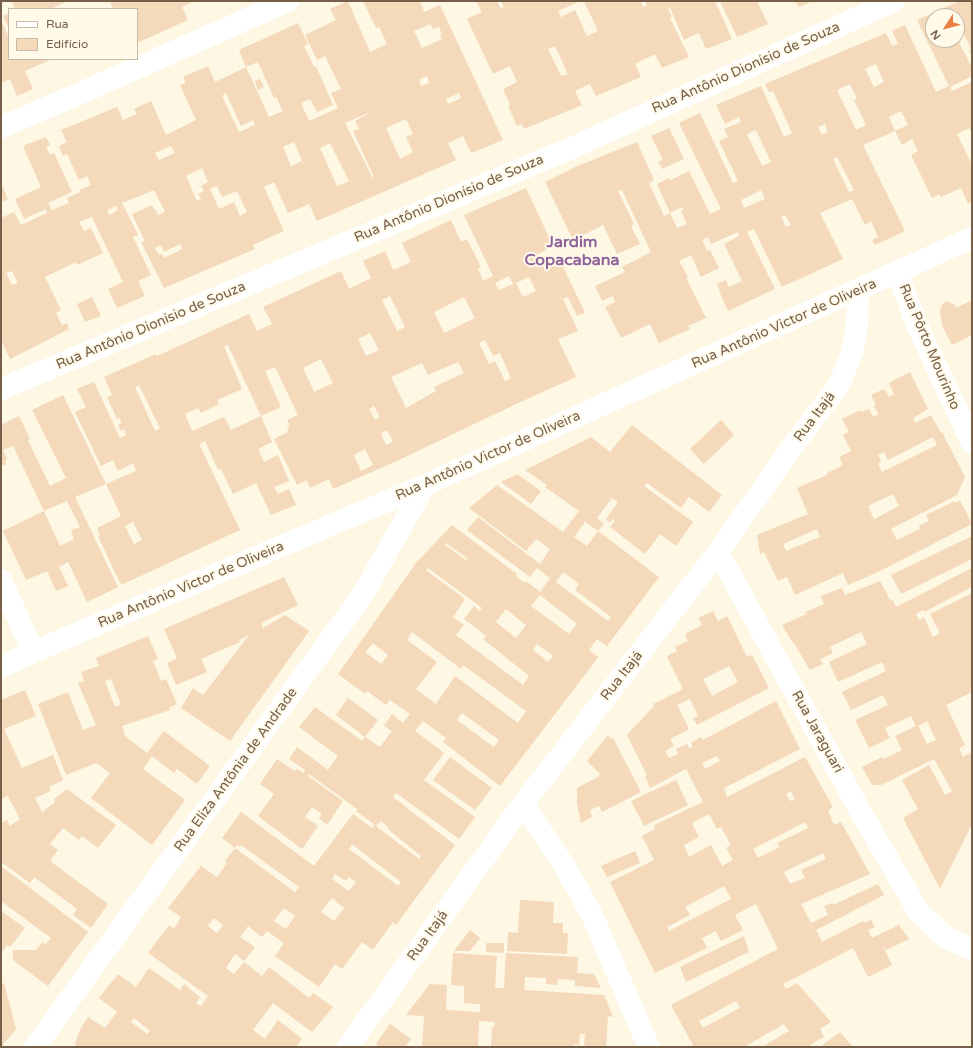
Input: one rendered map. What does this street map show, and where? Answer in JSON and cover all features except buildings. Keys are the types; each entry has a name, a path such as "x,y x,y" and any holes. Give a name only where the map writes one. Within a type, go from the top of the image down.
{"street":[{"path":"1,127 288,1"},
{"name":"Rua Antônio Dionísio de Souza","path":"1,389 576,146 894,1"},
{"name":"Rua Antônio Victor de Oliveira","path":"1,667 425,485 972,238"},
{"name":"Rua Pôrto Mourinho","path":"897,272 917,325 972,443"},
{"name":"Rua Itajá","path":"348,1047 523,804 718,552 795,443 839,386 853,350 858,324 858,290"},
{"name":"Rua Eliza Antônia de Andrade","path":"35,1047 363,594 425,485"},
{"name":"Rua Jaraguari","path":"718,552 858,807 918,911 946,938 972,949"},
{"path":"1,580 33,652"},
{"path":"523,804 565,867 591,913 649,1047"}],"district":[{"name":"Jardim Copacabana","path":"572,252"}]}
